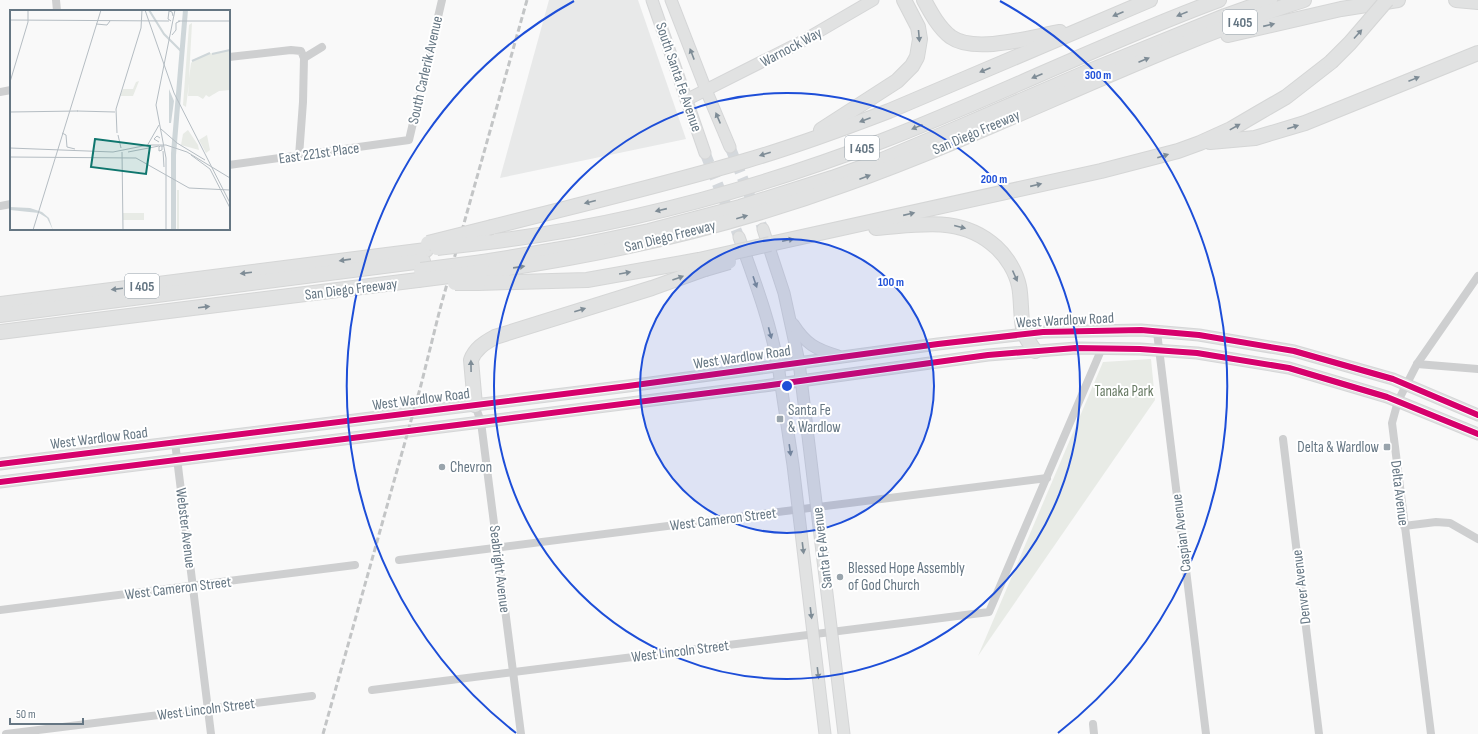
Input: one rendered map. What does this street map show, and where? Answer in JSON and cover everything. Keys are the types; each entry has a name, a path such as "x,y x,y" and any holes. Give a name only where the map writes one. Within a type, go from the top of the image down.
{"highway":[{"path":"802,142 898,81 912,66 917,57 920,39 918,26 904,0"},
{"path":"924,0 935,20 944,32 962,43 973,45 985,46 1086,27"},
{"path":"0,322 306,282 422,265 492,227 707,171 802,142 889,111 1150,0"},
{"name":"San Diego Freeway","path":"0,332 385,285 422,265 483,262 542,234 639,215 793,173 882,141 1219,0"},
{"path":"483,262 664,220 830,172 963,119 1248,0"},
{"path":"483,262 573,247 649,231 740,207 832,178 882,160 1087,72 1225,16 1270,0"},
{"name":"San Diego Freeway","path":"0,304 383,255 422,265 483,262 523,266 645,243 719,224 846,184 931,151 1176,46 1304,0"},
{"path":"483,262 586,280 702,264 744,257 770,244 1139,162 1178,151 1200,144 1231,129 1286,97 1331,62 1350,43 1387,0"},
{"path":"1176,46 1341,9 1398,0"},
{"path":"1456,0 1478,2"},
{"path":"1200,144 1255,138 1297,125 1334,112 1478,53"},
{"path":"830,231 939,224 960,227 981,235 1003,254 1015,275 1019,284 1021,296 1024,334 1035,350"},
{"path":"475,405 470,360 473,354 486,342 495,337 652,288 702,264"},
{"path":"0,315 422,265"}],"main road":[{"name":"South Santa Fe Avenue","path":"652,0 705,153"},
{"name":"South Santa Fe Avenue","path":"671,0 706,90 730,146"},
{"name":"Warnock Way","path":"686,100 799,43 873,0"},
{"path":"763,229 784,293 798,362"},
{"path":"739,237 761,301 775,349 778,365"},
{"path":"790,319 801,337 808,343 824,352 840,357"},
{"name":"West Wardlow Road","path":"0,464 628,386 798,362 1024,334 1094,331 1141,330 1199,335 1294,351 1393,379 1478,415"},
{"name":"West Wardlow Road","path":"0,482 800,381 988,355 1035,350 1076,348 1159,350 1197,353 1290,368 1379,394 1478,434"},
{"name":"Santa Fe Avenue","path":"798,362 844,734"},
{"name":"Santa Fe Avenue","path":"778,365 798,509 825,734"}],"street":[{"path":"56,0 57,10"},
{"name":"South Carlerik Avenue","path":"409,140 442,0"},
{"path":"304,58 322,47"},
{"path":"230,58 291,50 301,51 304,58 303,102 299,156"},
{"path":"0,92 10,90"},
{"name":"East 221st Place","path":"230,165 409,140"},
{"path":"0,206 10,204"},
{"name":"Delta Avenue","path":"1431,734 1392,423 1398,401 1417,364 1478,276"},
{"name":"Caspian Avenue","path":"1157,332 1206,734"},
{"path":"1047,478 1102,348"},
{"path":"1417,364 1478,369"},
{"name":"Seabright Avenue","path":"475,405 481,422 521,734"},
{"name":"Denver Avenue","path":"1283,439 1319,734"},
{"name":"Webster Avenue","path":"175,442 210,734"},
{"name":"West Cameron Street","path":"399,560 1047,478"},
{"name":"West Lincoln Street","path":"372,690 989,612 1047,478"},
{"path":"1404,526 1436,522 1450,523 1478,539"},
{"name":"West Cameron Street","path":"0,610 355,565"},
{"name":"West Lincoln Street","path":"6,734 312,696"},
{"path":"1093,724 1094,734"}],"shaded area":[{"path":"549,0 638,0 686,139 500,178"}],"green space":[{"name":"Tanaka Park","path":"1151,359 1155,400 978,656 1103,362"}],"tunnel":[{"path":"730,147 763,229"},
{"path":"705,153 739,237"}],"railway":[{"path":"323,734 527,0"}],"cycle path":[{"path":"0,464 628,386 938,344 1043,332 1141,330 1199,335 1294,351 1393,379 1478,415"},
{"path":"0,482 764,386 988,355 1076,348 1140,349 1197,353 1289,368 1387,397 1478,434"}],"place":[{"name":"Santa Fe & Wardlow","path":"780,419"},
{"name":"Delta & Wardlow","path":"1387,447"},
{"name":"Chevron","path":"442,467"},
{"name":"Blessed Hope Assembly of God Church","path":"840,577"}]}
